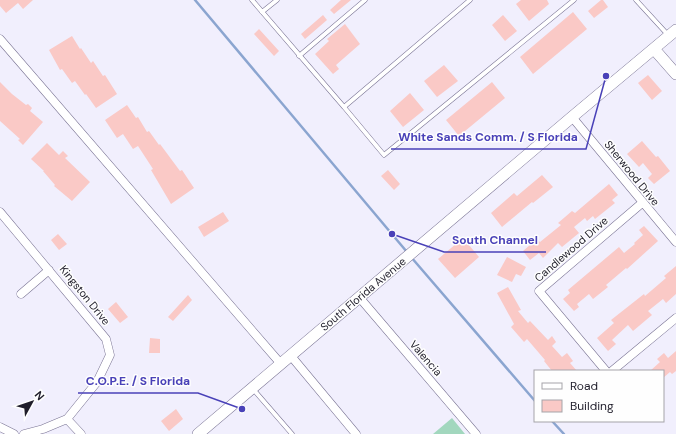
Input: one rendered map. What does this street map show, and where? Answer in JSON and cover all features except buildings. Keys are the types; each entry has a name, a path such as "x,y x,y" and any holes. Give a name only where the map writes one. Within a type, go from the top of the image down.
{"main road":[{"name":"South Florida Avenue","path":"198,434 673,33"},
{"path":"654,49 676,74"}],"street":[{"path":"0,39 281,364"},
{"name":"Sherwood Drive","path":"572,117 676,242"},
{"name":"Candlewood Drive","path":"605,370 539,291 642,203"},
{"name":"Kingston Drive","path":"0,212 50,270 106,339 110,355 97,382 67,419"},
{"path":"21,294 50,270"},
{"name":"Valencia","path":"359,297 476,434"},
{"path":"613,370 676,318"},
{"path":"291,356 356,434"},
{"path":"24,434 43,429 67,419 81,434"},
{"path":"0,427 14,434"}],"lane":[{"path":"252,0 384,155 574,0"},
{"path":"262,12 277,0"},
{"path":"299,56 365,0"},
{"path":"344,107 470,0"},
{"path":"636,0 673,33"},
{"path":"253,388 292,434"}],"green space":[{"path":"452,418 465,434 433,434"}],"waterway":[{"path":"195,0 407,252"},
{"path":"411,257 534,400"},
{"path":"553,422 564,434"}],"place":[{"name":"White Sands Comm. / S Florida","path":"606,76"},
{"name":"South Channel","path":"392,234"},
{"name":"C.O.P.E. / S Florida","path":"242,409"}]}
